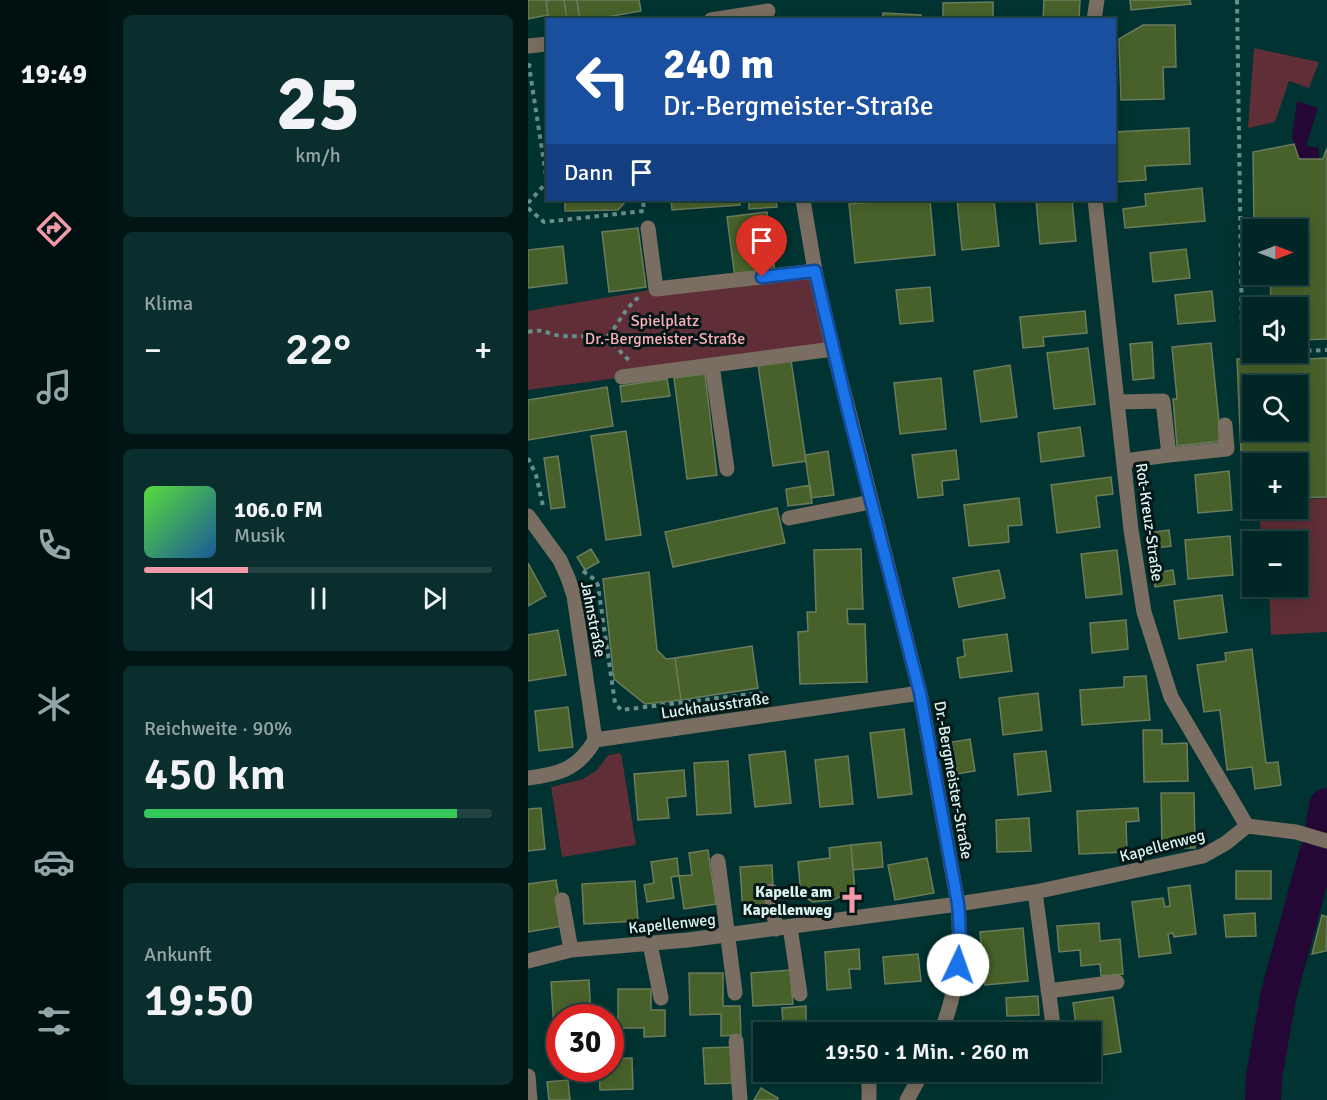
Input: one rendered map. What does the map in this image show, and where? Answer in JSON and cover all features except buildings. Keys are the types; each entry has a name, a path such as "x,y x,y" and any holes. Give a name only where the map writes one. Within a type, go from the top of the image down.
{"street":[{"path":"1094,18 1097,0"},
{"path":"722,18 768,10"},
{"path":"530,54 546,45"},
{"name":"Dr.-Bergmeister-Straße","path":"802,201 833,349 920,693 958,904 960,951 957,979 945,1022"},
{"name":"Rot-Kreuz-Straße","path":"1095,201 1131,530 1144,612 1171,697 1246,826"},
{"path":"648,228 656,289 815,271"},
{"path":"630,376 833,349"},
{"path":"712,365 727,469"},
{"path":"1117,402 1163,401 1169,455"},
{"path":"1124,461 1227,449 1225,425"},
{"path":"789,518 871,502"},
{"name":"Jahnstraße","path":"528,516 560,560 574,596 595,741"},
{"name":"Luckhausstraße","path":"595,741 920,693"},
{"path":"528,778 560,772 575,765 587,754 595,741"},
{"path":"1246,826 1296,832 1327,841"},
{"name":"Kapellenweg","path":"528,961 571,950 650,944 783,928 1035,892 1203,856 1226,843 1246,826"},
{"path":"718,861 735,993"},
{"path":"771,891 800,994"},
{"path":"1035,892 1053,1022"},
{"path":"562,900 571,950"},
{"path":"650,944 661,998"},
{"path":"1048,991 1118,982"},
{"path":"736,1041 740,1100"},
{"path":"528,1076 530,1100"},
{"path":"869,1082 869,1100"},
{"path":"907,1100 917,1082"}],"path":[{"path":"1237,0 1242,336"},
{"path":"530,54 529,66 546,176"},
{"path":"528,203 546,183"},
{"path":"528,208 544,222 644,211 643,201"},
{"path":"607,337 615,329 629,305 656,289"},
{"path":"528,332 535,330 566,336 607,337 625,357 636,365 630,376"},
{"path":"1308,351 1327,350"},
{"path":"528,458 536,475 544,510"},
{"path":"578,567 597,582 615,703 621,710 760,693 782,714"}],"green space":[{"path":"1254,48 1319,62 1309,88 1289,81 1275,122 1248,128"},
{"name":"Spielplatz Dr.-Bergmeister-Straße","path":"815,271 833,349 528,390 528,311 656,289"},
{"path":"1327,498 1327,632 1271,635 1269,597 1308,597 1308,531 1260,531 1260,519 1308,519 1308,499"},
{"path":"621,753 636,845 562,857 551,787 583,779 597,770 608,755"}],"shaded area":[{"path":"1297,101 1318,108 1306,146 1319,148 1319,159 1299,159 1292,137"}],"waterway":[{"path":"1324,823 1327,806"},
{"path":"1263,1100 1264,1076 1279,993 1317,854"}],"place":[{"name":"Kapelle am Kapellenweg","path":"852,900"}],"route":[{"path":"762,277 815,271 920,693 958,904 960,951 958,965"}]}
